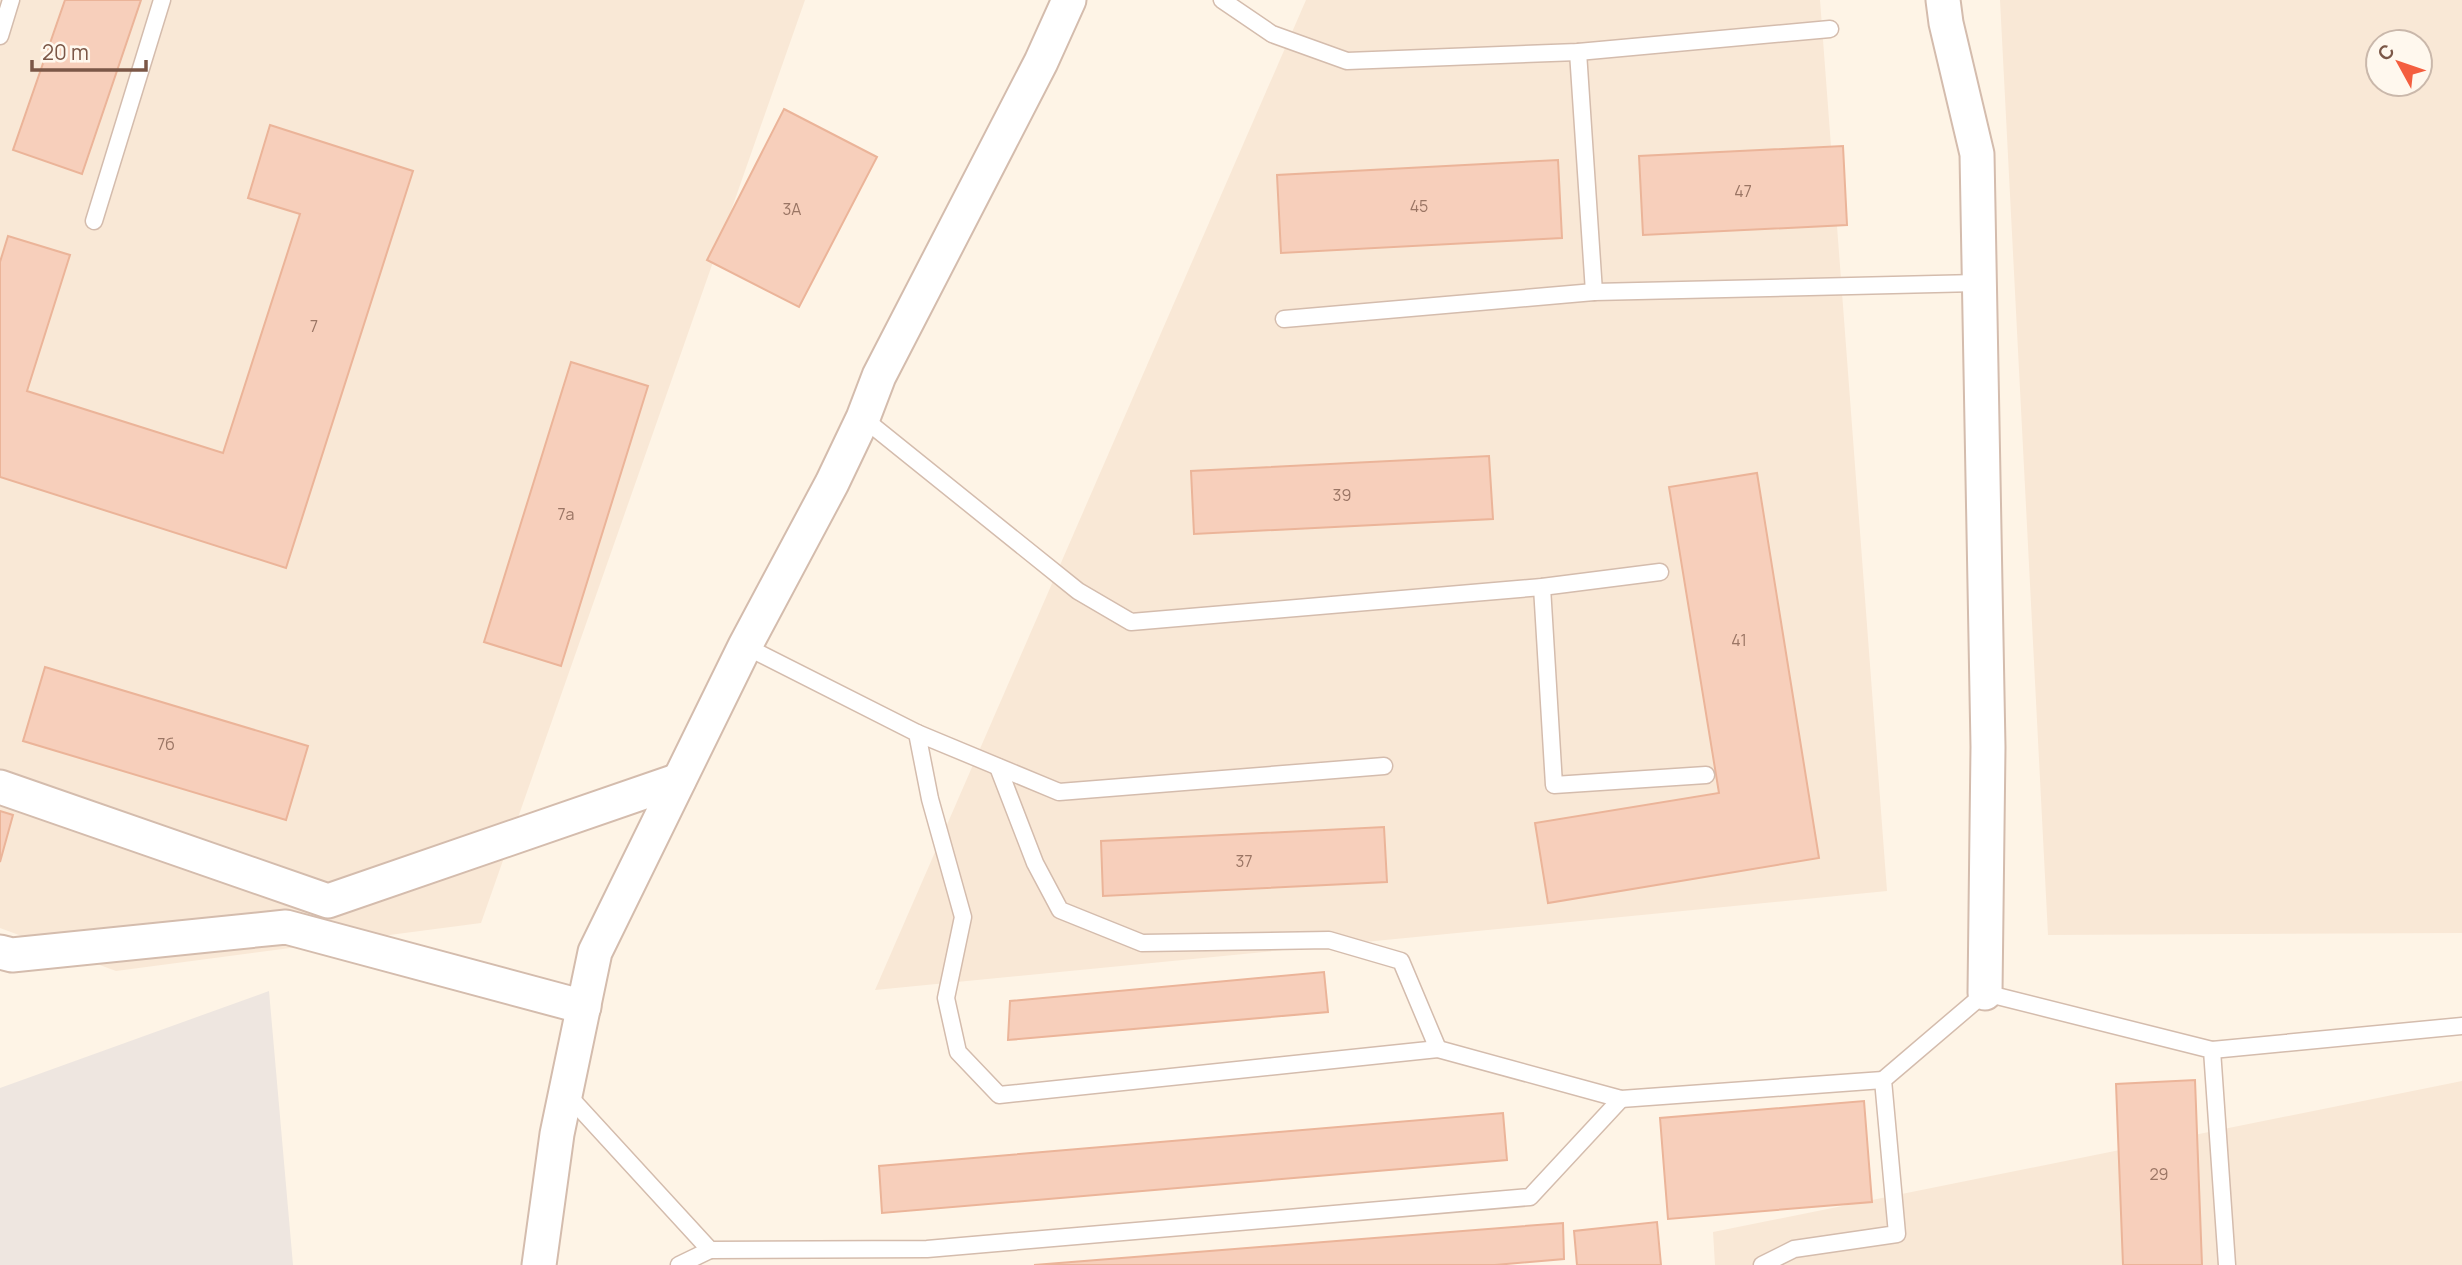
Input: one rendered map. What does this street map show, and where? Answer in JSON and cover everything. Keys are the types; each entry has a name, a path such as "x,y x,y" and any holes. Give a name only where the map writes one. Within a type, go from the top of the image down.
{"street":[{"path":"539,1265 556,1134 595,952 745,646 832,483 863,418 879,376 1041,62 1069,0"},
{"path":"1943,0 1977,154 1977,283 1988,747 1985,993"},
{"path":"0,787 328,901 679,780"},
{"path":"0,952 12,955 286,927 584,1007"}],"lane":[{"path":"0,36 11,0"},
{"path":"94,221 162,0"},
{"path":"1222,0 1272,34 1347,61 1578,52 1830,29"},
{"path":"1578,52 1594,292"},
{"path":"1284,319 1594,292 1977,283"},
{"path":"863,418 1078,591 1131,622 1542,587 1660,572"},
{"path":"1542,587 1554,785 1706,775"},
{"path":"745,646 917,733 1059,792 1384,766"},
{"path":"917,733 930,799 963,917 946,998 958,1052 999,1095 1438,1049 1621,1099 1883,1080 1985,993 2212,1050 2462,1026"},
{"path":"998,767 1035,863 1060,910 1142,943 1329,940 1401,961 1438,1049"},
{"path":"2212,1050 2227,1265"},
{"path":"1762,1265 1794,1249 1897,1234 1883,1080"},
{"path":"565,1092 710,1250"},
{"path":"679,1265 710,1250 927,1249 1530,1197 1621,1099"}],"shaded area":[{"path":"0,0 805,0 481,923 116,971 0,928"},
{"path":"1306,0 1820,0 1887,891 875,990"},
{"path":"2000,0 2462,0 2462,933 2048,935"},
{"path":"269,991 293,1265 0,1265 0,1088"},
{"path":"2462,1081 2462,1265 1715,1265 1713,1232"}],"building":[{"path":"65,0 141,0 82,174 13,150"},
{"path":"784,109 877,157 799,307 707,260"},
{"path":"270,125 413,171 286,568 0,477 0,262 8,236 70,255 27,391 223,453 300,214 248,198"},
{"path":"1843,146 1847,225 1643,235 1639,156"},
{"path":"1558,160 1562,238 1281,253 1277,175"},
{"path":"571,362 648,386 561,666 484,642"},
{"path":"1489,456 1493,519 1194,534 1191,471"},
{"path":"1757,473 1819,858 1548,903 1535,823 1719,793 1669,487"},
{"path":"45,667 308,746 286,820 23,741"},
{"path":"0,811 13,815 0,862"},
{"path":"1384,827 1387,882 1103,896 1101,841"},
{"path":"1324,972 1328,1012 1008,1040 1010,1001"},
{"path":"2195,1080 2202,1265 2123,1265 2116,1084"},
{"path":"1864,1101 1872,1202 1668,1219 1660,1118"},
{"path":"1503,1113 1507,1160 882,1213 879,1166"},
{"path":"1657,1222 1661,1265 1577,1265 1574,1231"},
{"path":"1563,1223 1564,1259 1495,1265 1034,1265"}]}
